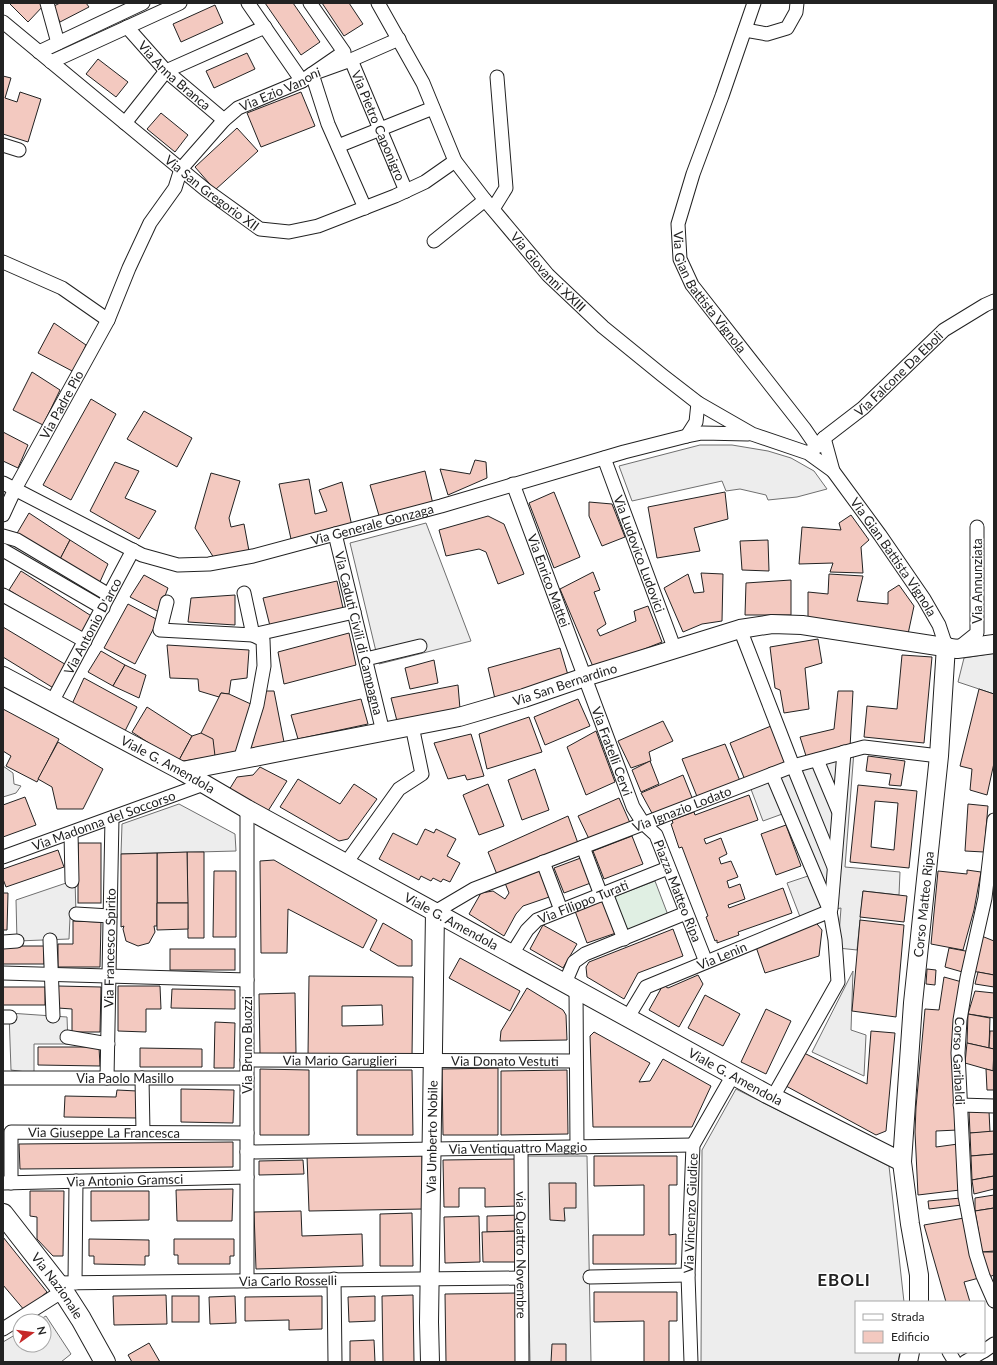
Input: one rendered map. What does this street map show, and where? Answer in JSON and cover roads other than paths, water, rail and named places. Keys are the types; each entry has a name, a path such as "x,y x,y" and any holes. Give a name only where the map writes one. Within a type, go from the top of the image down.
{"main road":[{"name":"Via Nazionale","path":"3,1214 64,1286 105,1362"}],"street":[{"path":"47,3 58,43"},
{"path":"39,52 124,7 143,3"},
{"path":"51,62 180,3"},
{"path":"248,3 265,27 307,77 365,208"},
{"path":"307,77 344,52 310,3"},
{"name":"Via Giovanni XXIII","path":"378,3 424,83 454,161 548,275 603,327 698,403 752,434 816,446"},
{"name":"Via Gian Battista Vignola","path":"754,3 693,174 678,224 680,259 692,285 804,428 833,471 880,535 924,599 951,648"},
{"path":"745,30 767,34 787,28 796,12 797,3"},
{"name":"Via San Gregorio XII","path":"3,22 206,190 260,229 289,232 318,226 365,208 425,182 454,161"},
{"name":"Via Anna Branca","path":"127,27 166,70 224,120"},
{"path":"125,123 166,70 265,27"},
{"name":"Via Ezio Vanoni","path":"181,169 224,120 238,108 307,77 399,39"},
{"name":"Via Pietro Caponigro","path":"351,60 406,191"},
{"path":"434,241 489,205 506,188 497,77"},
{"path":"338,146 433,108"},
{"path":"3,145 19,150"},
{"name":"Via Padre Pio","path":"3,515 15,489 108,320 129,268 150,223 175,188 181,169"},
{"path":"3,262 62,288 108,320"},
{"name":"Via Falcone Da Eboli","path":"816,446 863,408 944,330 994,301"},
{"path":"680,442 696,422 698,403"},
{"path":"711,411 718,432"},
{"name":"Via Generale Gonzaga","path":"3,483 147,557 178,565 209,564 253,556 441,506 604,458 680,442 702,433 718,432 752,434"},
{"name":"Via Gian Battista Vignola","path":"816,446 833,471"},
{"name":"Via Ludovico Ludovici","path":"604,458 623,491 675,650"},
{"name":"Via Enrico Mattei","path":"513,484 585,678"},
{"name":"Via Annunziata","path":"951,648 977,633 977,527"},
{"name":"Via Caduti Civili di Campagna","path":"335,534 383,732"},
{"path":"3,536 17,540 109,595"},
{"path":"3,550 102,608"},
{"name":"Via Antonio D'arco","path":"52,702 133,550"},
{"path":"3,554 3,563"},
{"path":"244,593 252,635"},
{"path":"3,595 85,641"},
{"path":"167,602 160,630 252,635 354,612"},
{"name":"Via San Bernardino","path":"182,771 459,717 524,698 740,629 772,624 802,625 951,648 994,644"},
{"path":"740,629 834,868"},
{"path":"240,760 257,705 264,666 262,640 252,635"},
{"path":"366,659 420,646"},
{"name":"Corso Matteo Ripa","path":"919,1301 919,1276 910,1224 902,1162 914,1003 951,648"},
{"name":"Viale G. Amendola","path":"3,676 182,771 247,809 773,1097 902,1162"},
{"name":"Via Fratelli Cervi","path":"585,678 633,808 643,823"},
{"path":"346,863 399,789 422,774 412,726"},
{"name":"Via Ignazio Lodato","path":"436,912 474,889 793,766 864,747 939,756"},
{"path":"830,911 844,752"},
{"path":"817,760 839,812"},
{"path":"772,774 830,911 836,940 838,982 773,1097"},
{"name":"Via Madonna del Soccorso","path":"3,857 204,784"},
{"name":"Via Bruno Buozzi","path":"247,809 247,1281"},
{"name":"Via Francesco Spirito","path":"107,1078 112,818"},
{"name":"Corso Garibaldi","path":"994,820 985,898 967,978 960,1020 958,1053 965,1196 976,1254 982,1276 994,1301"},
{"name":"Piazza Matteo Ripa","path":"643,823 656,836 706,962"},
{"path":"70,833 72,881"},
{"path":"583,847 624,939"},
{"path":"543,862 561,910"},
{"name":"Via Filippo Turati","path":"512,954 527,930 537,920 668,868"},
{"name":"Via Lenin","path":"628,1017 646,987 830,911"},
{"name":"Via Umberto Nobile","path":"430,1362 436,912"},
{"path":"577,1147 576,1061 570,985 574,962 585,954 686,913"},
{"path":"76,914 110,916"},
{"path":"50,940 53,1016"},
{"path":"3,942 17,941"},
{"path":"3,973 247,980"},
{"path":"67,1037 108,1044"},
{"name":"Via Mario Garuglieri","path":"247,1060 433,1061"},
{"name":"Via Donato Vestuti","path":"433,1061 576,1061"},
{"name":"Via Vincenzo Giudice","path":"691,1362 688,1276 693,1145 733,1075"},
{"name":"Via Paolo Masillo","path":"3,1078 247,1078"},
{"path":"142,1078 142,1132"},
{"path":"960,1105 994,1106"},
{"name":"Via Giuseppe La Francesca","path":"7,1183 11,1132 247,1133"},
{"name":"Via Ventiquattro Maggio","path":"247,1152 693,1145"},
{"name":"via Quattro Novembre","path":"521,1148 522,1362"},
{"name":"Via Antonio Gramsci","path":"7,1183 247,1177"},
{"path":"3,1329 64,1286 76,1181"},
{"path":"590,1277 688,1276"},
{"name":"Via Carlo Rosselli","path":"64,1286 247,1281 521,1278"},
{"path":"334,1280 335,1362"},
{"path":"985,1350 994,1344"},
{"path":"950,1353 955,1362"},
{"path":"965,1362 980,1353"}],"district":[{"name":"EBOLI","path":"844,1279"}]}
